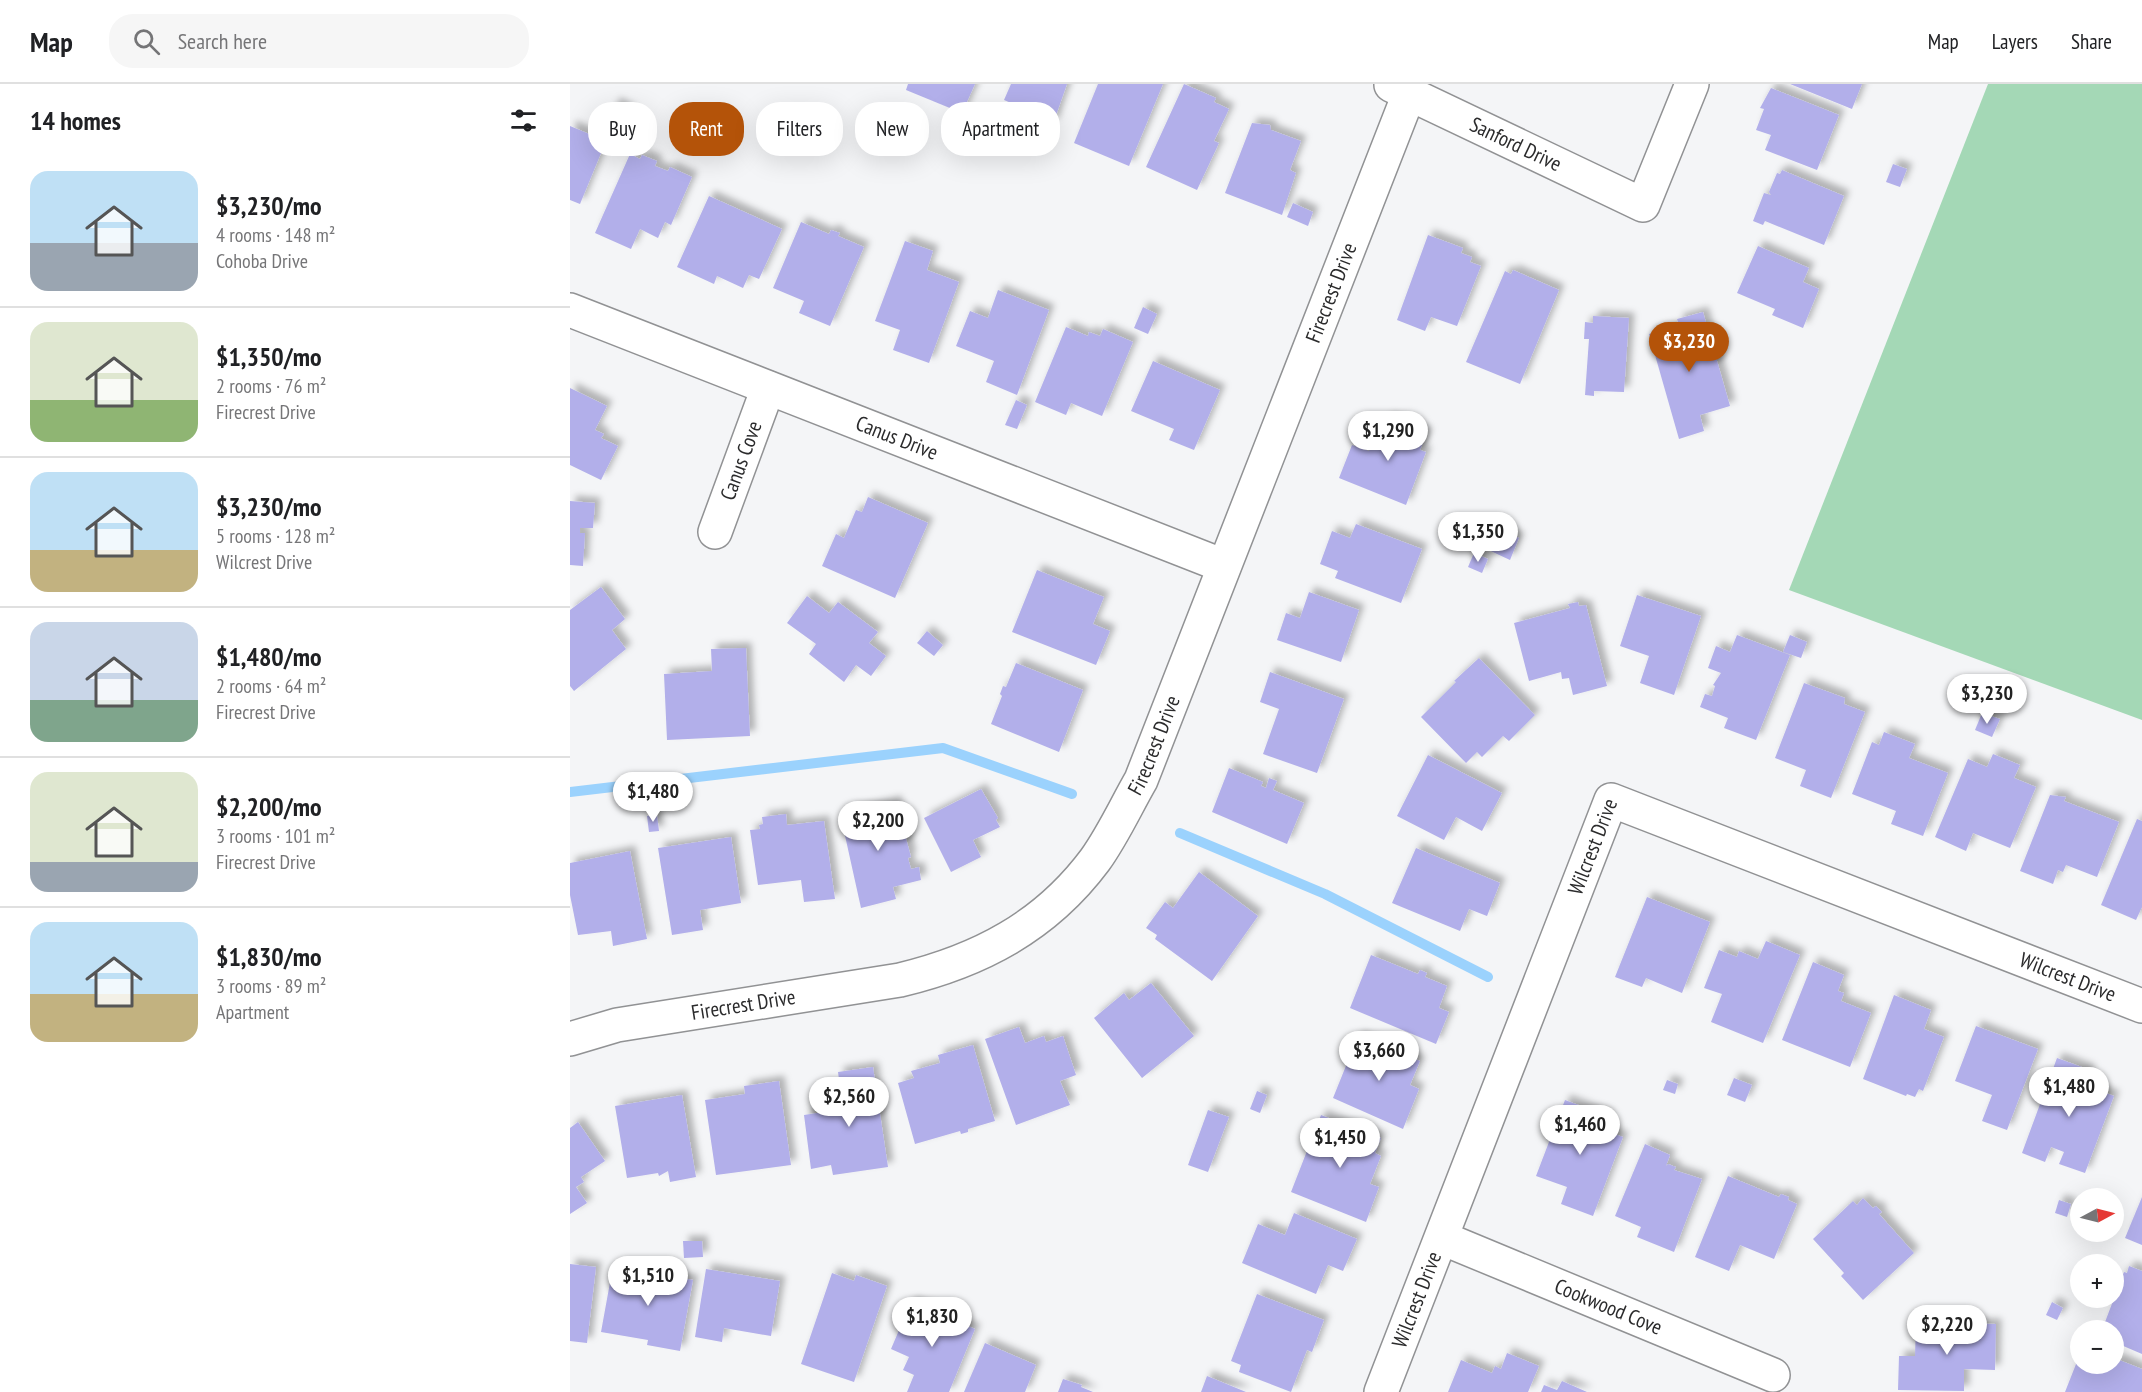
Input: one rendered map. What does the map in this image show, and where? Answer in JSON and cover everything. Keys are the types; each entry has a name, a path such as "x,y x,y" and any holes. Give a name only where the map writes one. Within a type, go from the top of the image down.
{"street":[{"name":"Sanford Drive","path":"1399,89 1643,205 1692,84"},
{"name":"Firecrest Drive","path":"570,1039 617,1025 900,980 936,972 980,955 1021,932 1054,905 1094,860 1136,790 1224,566 1399,89"},
{"name":"Canus Drive","path":"570,310 1224,566"},
{"name":"Canus Cove","path":"715,531 768,388"},
{"name":"Wilcrest Drive","path":"1381,1392 1611,800 2142,1006"},
{"name":"Cookwood Cove","path":"1442,1238 1773,1375"}],"green space":[{"path":"1988,84 2142,84 2142,720 1789,590"}],"building":[{"path":"908,84 975,84 967,102 941,102 941,104 906,90"},
{"path":"1011,84 1067,84 1060,104 1060,102 1009,102 1004,100"},
{"path":"1098,84 1163,84 1129,166 1074,143"},
{"path":"1184,84 1216,98 1214,102 1229,109 1214,141 1219,143 1197,190 1146,167"},
{"path":"1790,84 1862,84 1852,109"},
{"path":"1771,88 1839,115 1817,170 1765,150 1771,135 1756,130 1764,109 1760,108"},
{"path":"1252,123 1270,125 1271,130 1301,141 1290,170 1296,173 1282,215 1225,193"},
{"path":"570,126 588,134 588,156 600,156 580,204 570,200"},
{"path":"629,156 640,159 644,156 657,161 655,166 668,171 670,167 692,177 671,225 665,222 658,238 640,229 631,249 595,233"},
{"path":"1893,164 1907,169 1900,187 1886,182"},
{"path":"1782,170 1844,196 1824,245 1765,221 1763,225 1753,221 1764,193 1771,195 1769,192 1777,173 1780,174"},
{"path":"709,196 782,229 759,279 749,275 743,288 717,276 714,284 677,267"},
{"path":"1293,203 1313,212 1308,226 1287,217"},
{"path":"801,222 829,234 831,230 840,233 838,236 864,247 830,326 799,313 804,301 773,288"},
{"path":"1428,235 1463,248 1461,253 1472,257 1470,262 1481,266 1457,326 1431,317 1425,331 1397,320"},
{"path":"905,241 933,251 927,270 959,282 929,363 893,350 900,330 875,321"},
{"path":"1758,246 1809,268 1803,282 1819,289 1803,328 1772,315 1775,309 1737,293"},
{"path":"1513,270 1559,290 1520,384 1466,362 1505,271 1511,274"},
{"path":"998,290 1049,310 1017,395 986,382 994,361 956,346 970,311 988,318"},
{"path":"1143,307 1157,314 1148,334 1134,328"},
{"path":"1703,312 1730,406 1700,415 1704,431 1679,439 1649,334 1679,325 1677,319"},
{"path":"1593,316 1629,318 1624,392 1594,391 1594,396 1585,395 1589,339 1584,339 1585,322 1593,323"},
{"path":"1066,327 1088,336 1089,332 1100,336 1103,329 1133,342 1102,416 1071,403 1066,415 1035,402"},
{"path":"1153,361 1220,390 1194,450 1169,440 1174,429 1131,411"},
{"path":"570,388 607,406 595,430 604,434 601,438 618,446 601,480 570,465"},
{"path":"1016,400 1027,405 1017,429 1005,425"},
{"path":"1388,418 1427,433 1420,450 1426,452 1406,505 1339,478 1352,445 1369,451 1377,432 1381,434"},
{"path":"868,497 928,523 895,598 822,566 836,534 844,538 856,510 862,512"},
{"path":"570,501 595,503 593,528 580,528 580,533 585,533 583,566 570,565"},
{"path":"1356,524 1422,549 1401,603 1335,578 1338,571 1320,564 1332,531 1350,538"},
{"path":"1490,524 1519,538 1510,560 1480,546"},
{"path":"1474,553 1488,559 1482,573 1468,567"},
{"path":"1037,570 1104,597 1093,624 1110,631 1096,665 1012,632"},
{"path":"601,587 625,619 612,630 626,649 574,691 570,686 570,610"},
{"path":"1309,592 1359,610 1341,662 1277,640 1286,613 1300,618"},
{"path":"1637,595 1701,616 1674,695 1640,683 1649,656 1620,646"},
{"path":"807,596 829,613 838,602 878,632 869,643 886,656 871,676 856,665 844,682 809,654 816,644 787,623"},
{"path":"1578,602 1579,606 1586,605 1607,686 1573,695 1569,678 1562,679 1561,672 1529,681 1514,623 1570,608 1568,604"},
{"path":"927,631 943,645 934,656 917,643"},
{"path":"1737,635 1790,655 1756,740 1724,728 1728,718 1700,707 1705,694 1712,696 1715,686 1713,685 1721,673 1708,668 1716,646 1730,652"},
{"path":"1790,635 1807,642 1801,658 1783,652"},
{"path":"746,648 750,736 667,740 664,674 712,671 711,649"},
{"path":"1479,658 1535,715 1509,741 1503,736 1482,757 1477,752 1466,763 1421,717"},
{"path":"1016,663 1083,690 1059,752 991,724 1002,696 1000,694 1003,686 1006,687"},
{"path":"1270,672 1344,699 1317,773 1263,754 1279,709 1260,702"},
{"path":"1804,683 1845,698 1844,704 1865,712 1831,798 1800,786 1806,770 1775,758"},
{"path":"1982,713 2000,719 1992,737 1975,730"},
{"path":"1884,732 1915,744 1909,758 1948,773 1923,836 1891,824 1896,811 1852,794 1872,742 1879,745"},
{"path":"1993,754 2020,765 2014,778 2036,787 2010,848 1973,833 1966,851 1935,837 1968,759 1987,767"},
{"path":"1428,755 1502,793 1482,831 1456,817 1444,840 1397,816"},
{"path":"1229,768 1263,782 1261,786 1266,788 1269,778 1277,781 1273,790 1304,803 1287,844 1212,812"},
{"path":"981,789 998,818 996,820 1000,827 973,840 981,857 951,872 924,818"},
{"path":"2050,795 2066,797 2064,801 2119,822 2097,877 2066,865 2063,872 2058,870 2053,884 2020,871"},
{"path":"896,801 911,857 908,858 911,869 919,867 921,880 893,887 896,899 861,908 840,813"},
{"path":"786,814 787,825 824,821 835,899 804,902 801,880 758,885 750,830 760,829 759,825 763,824 762,817"},
{"path":"657,815 659,831 649,832 647,816"},
{"path":"2137,819 2142,821 2142,907 2136,920 2101,905"},
{"path":"731,837 741,903 700,910 703,930 672,935 658,848"},
{"path":"1416,848 1500,883 1487,916 1469,909 1460,931 1392,903"},
{"path":"630,851 647,939 613,946 611,931 578,935 570,895 570,863"},
{"path":"1199,872 1258,916 1212,981 1155,939 1157,935 1146,928 1165,902 1173,908"},
{"path":"1647,897 1710,922 1682,993 1646,978 1642,987 1615,977"},
{"path":"1766,941 1800,955 1763,1043 1711,1022 1722,994 1704,988 1719,950 1737,957 1739,951 1758,959"},
{"path":"1371,955 1418,974 1420,970 1427,973 1425,977 1447,986 1439,1008 1449,1012 1436,1044 1350,1008"},
{"path":"1813,962 1844,975 1838,991 1844,993 1841,1001 1871,1013 1850,1067 1782,1040"},
{"path":"1151,983 1194,1036 1142,1078 1094,1018 1124,993 1129,1000"},
{"path":"1894,995 1931,1010 1924,1029 1944,1037 1923,1091 1919,1089 1915,1097 1907,1094 1906,1096 1863,1079"},
{"path":"1976,1026 2038,1049 2007,1130 1982,1121 1992,1095 1955,1081"},
{"path":"1019,1027 1025,1043 1044,1036 1046,1042 1063,1036 1076,1075 1060,1081 1070,1105 1016,1125 985,1039"},
{"path":"1358,1036 1420,1061 1410,1085 1419,1089 1403,1129 1333,1098"},
{"path":"973,1045 995,1121 968,1129 968,1132 961,1134 960,1131 915,1144 898,1083 914,1078 911,1071 940,1063 938,1055"},
{"path":"2057,1058 2090,1070 2084,1085 2114,1096 2085,1173 2059,1164 2064,1152 2051,1147 2045,1162 2022,1153"},
{"path":"873,1067 888,1167 833,1175 831,1165 811,1169 804,1115 843,1109 838,1072"},
{"path":"1734,1078 1752,1085 1745,1102 1727,1095"},
{"path":"1667,1080 1678,1084 1675,1094 1663,1090"},
{"path":"779,1081 791,1165 716,1175 705,1100 745,1094 744,1086"},
{"path":"1257,1091 1267,1095 1260,1113 1250,1109"},
{"path":"682,1095 696,1177 670,1182 668,1171 659,1176 658,1173 627,1178 615,1106"},
{"path":"1565,1100 1608,1116 1603,1130 1623,1137 1593,1216 1561,1204 1567,1187 1536,1176"},
{"path":"1208,1110 1229,1117 1208,1172 1188,1165"},
{"path":"1321,1115 1381,1138 1375,1153 1381,1156 1370,1184 1379,1187 1366,1222 1291,1192"},
{"path":"578,1122 605,1161 581,1177 584,1182 576,1187 587,1203 570,1214 570,1128"},
{"path":"1645,1144 1670,1155 1666,1166 1668,1164 1676,1167 1674,1170 1702,1179 1674,1252 1637,1237 1641,1227 1615,1216"},
{"path":"1728,1176 1779,1197 1781,1194 1789,1197 1788,1200 1797,1204 1774,1259 1740,1245 1729,1271 1695,1257"},
{"path":"2142,1197 2142,1245 2125,1238"},
{"path":"1863,1198 1873,1208 1876,1206 1882,1212 1879,1214 1914,1253 1863,1300 1841,1276 1844,1273 1813,1239 1853,1201 1857,1205"},
{"path":"2059,1200 2070,1204 2067,1217 2055,1213"},
{"path":"1294,1213 1357,1239 1343,1271 1328,1265 1316,1294 1242,1263 1258,1224 1285,1235"},
{"path":"683,1241 702,1241 703,1257 684,1258"},
{"path":"570,1264 596,1267 587,1343 570,1341"},
{"path":"2129,1266 2142,1271 2142,1354 2124,1346 2124,1320 2106,1320 2110,1308 2124,1308 2124,1272 2127,1273"},
{"path":"620,1267 642,1268 641,1271 693,1280 680,1351 647,1345 648,1340 601,1332 611,1277 618,1278"},
{"path":"706,1269 780,1281 771,1336 724,1328 722,1342 695,1337"},
{"path":"832,1273 854,1281 856,1275 887,1286 854,1382 801,1364"},
{"path":"1257,1294 1324,1320 1312,1352 1307,1350 1291,1392 1239,1372 1241,1365 1231,1361"},
{"path":"911,1302 950,1316 949,1318 975,1329 949,1392 907,1392 914,1375 903,1370 909,1357 891,1349"},
{"path":"2052,1302 2063,1308 2057,1320 2046,1315"},
{"path":"1916,1323 1996,1324 1995,1370 1964,1369 1964,1391 1898,1390 1899,1356 1915,1356"},
{"path":"985,1343 1036,1365 1025,1392 964,1392"},
{"path":"1507,1353 1539,1366 1528,1392 1448,1392 1461,1360 1492,1373 1495,1366 1501,1369"},
{"path":"2124,1362 2142,1369 2142,1392 2065,1392 2072,1374 2124,1374"},
{"path":"1207,1376 1246,1392 1201,1392"},
{"path":"1063,1379 1082,1385 1081,1387 1093,1392 1058,1392"},
{"path":"1562,1381 1587,1392 1541,1392 1544,1385 1557,1390"}],"waterway":[{"path":"570,792 943,748 1072,794"},
{"path":"1180,833 1325,894 1488,977"}]}
